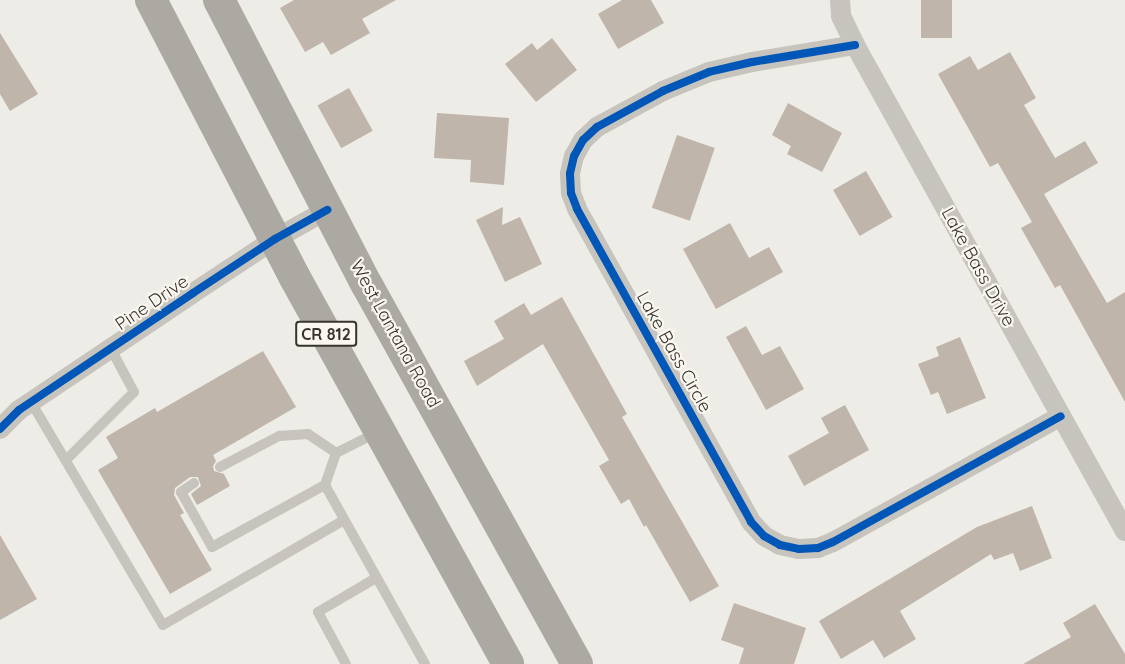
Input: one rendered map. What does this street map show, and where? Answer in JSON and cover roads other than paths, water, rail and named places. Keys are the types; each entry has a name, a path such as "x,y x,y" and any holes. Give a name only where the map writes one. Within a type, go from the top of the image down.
{"main road":[{"name":"CR 812","path":"151,0 275,239 508,664"},
{"name":"West Lantana Road","path":"219,0 327,210 577,664"}],"street":[{"name":"Lake Bass Drive","path":"840,0 841,16 855,45 1125,531"},
{"name":"Lake Bass Circle","path":"855,45 752,62 700,76 663,91 597,127 584,140 574,156 570,174 571,193 578,209 746,512 764,536 780,545 799,549 818,548 833,542 1061,416"},
{"name":"Pine Drive","path":"0,429 31,402 275,239 327,210"}],"lane":[{"path":"66,460 134,392 111,349"},
{"path":"31,402 163,625 344,520"},
{"path":"194,483 181,492 212,546 325,485 336,453 379,431"},
{"path":"220,467 279,436 308,434 336,453"},
{"path":"325,485 425,664"},
{"path":"346,664 318,612 376,578"}]}
